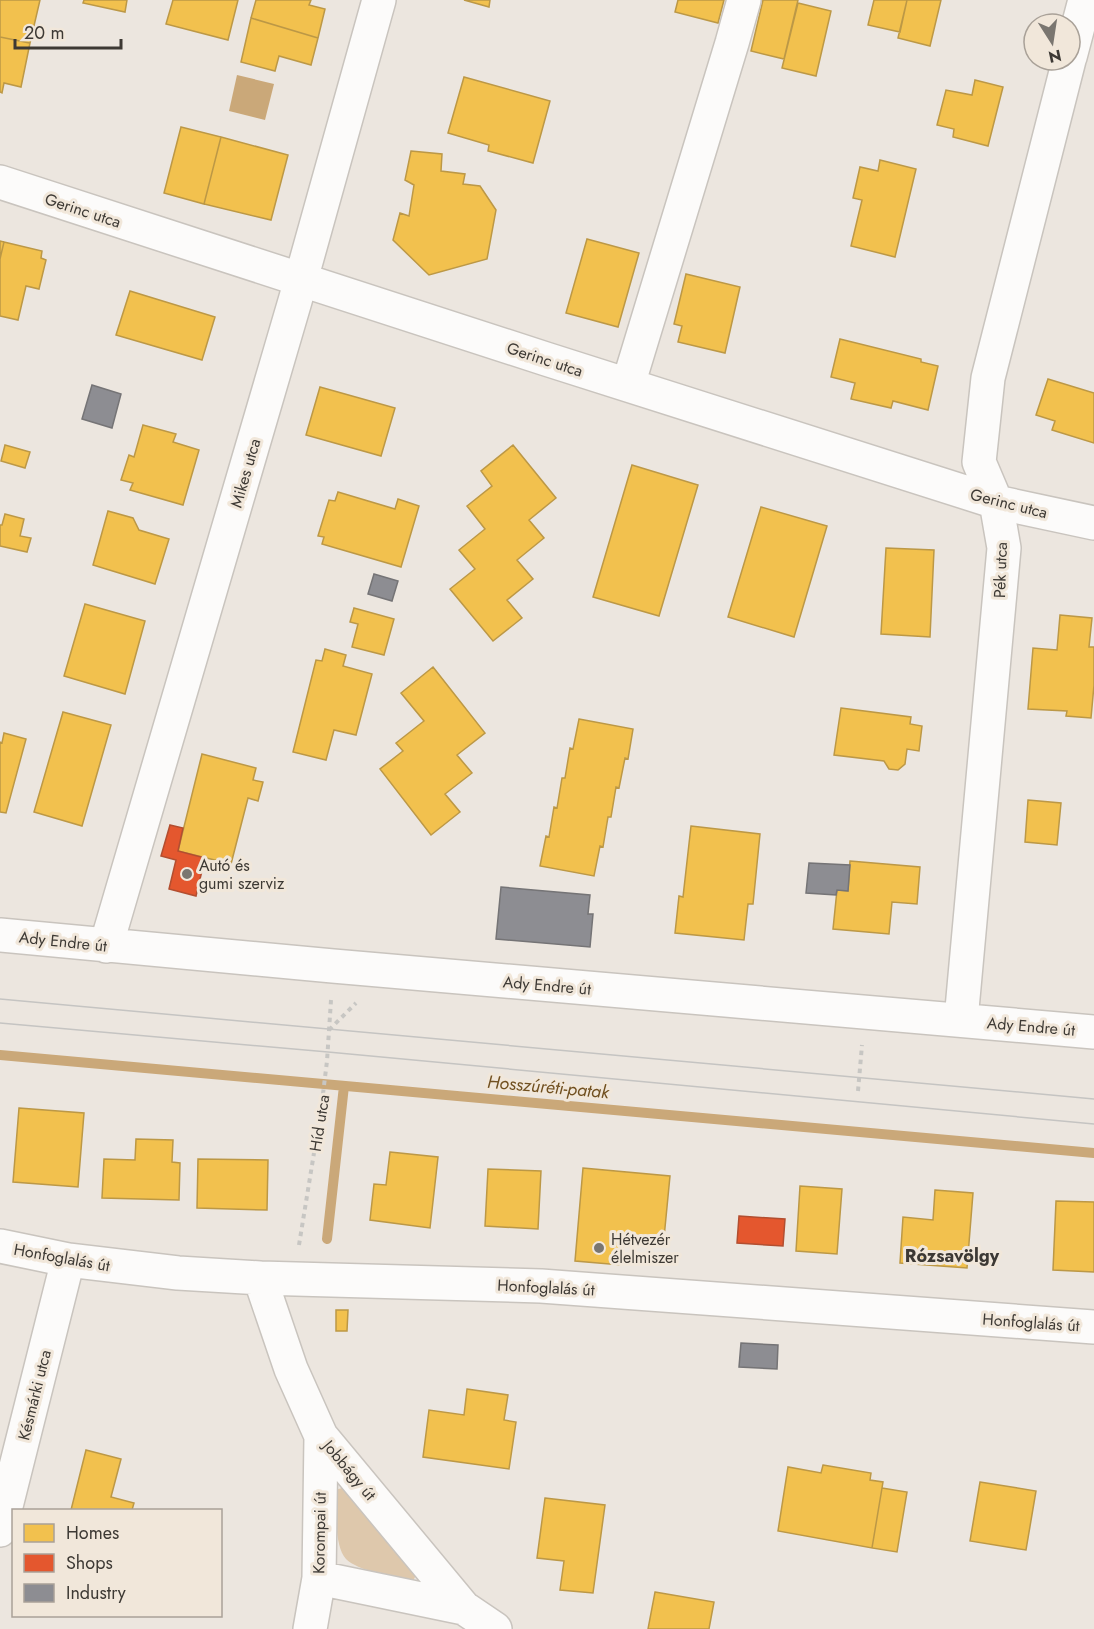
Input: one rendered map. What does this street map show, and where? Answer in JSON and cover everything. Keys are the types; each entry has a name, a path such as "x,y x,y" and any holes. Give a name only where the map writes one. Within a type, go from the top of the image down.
{"street":[{"name":"Mikes utca","path":"106,946 301,281 379,0"},
{"path":"628,386 744,0"},
{"name":"Pék utca","path":"1082,21 1087,5"},
{"name":"Pék utca","path":"961,1020 1004,548 996,502 979,462 988,378 1066,72"},
{"name":"Gerinc utca","path":"0,182 301,281 996,502 1094,523"},
{"name":"Ady Endre út","path":"0,935 1094,1032"},
{"name":"Honfoglalás út","path":"0,1246 68,1260 178,1273 260,1278 541,1286 1094,1327"},
{"name":"Késmárki utca","path":"0,1530 68,1260"},
{"name":"Jobbágy út","path":"260,1278 291,1368 321,1436 464,1608 495,1629"},
{"name":"Korompai út","path":"310,1629 319,1578 321,1436"},
{"name":"Jobbágy út","path":"319,1578 464,1608"}],"path":[{"name":"Híd utca","path":"296,1279 299,1243 327,1061 333,966"}],"shaded area":[{"path":"237,75 274,84 265,120 229,111"},
{"path":"349,1486 418,1571 412,1583 367,1570 351,1563 342,1553 338,1536 335,1490"}],"building: Homes":[{"path":"0,0 40,0 30,43 0,37"},
{"path":"84,0 127,0 125,12 83,3"},
{"path":"173,0 238,0 228,40 166,24"},
{"path":"256,0 311,0 309,5 325,9 318,38 251,18"},
{"path":"464,0 490,0 489,7"},
{"path":"678,0 724,0 718,23 675,12"},
{"path":"763,0 798,0 784,59 751,51"},
{"path":"874,0 907,0 900,32 868,25"},
{"path":"907,0 941,0 930,46 898,38"},
{"path":"798,3 831,11 816,76 782,68"},
{"path":"251,18 318,38 311,65 279,56 275,71 241,62"},
{"path":"0,37 30,43 21,87 4,83 2,93 0,92"},
{"path":"464,77 550,101 533,163 488,151 489,145 448,133"},
{"path":"975,80 1003,87 988,146 953,137 954,129 937,125 946,90 972,95"},
{"path":"181,127 221,137 204,204 164,193"},
{"path":"221,137 288,155 271,220 204,204"},
{"path":"411,151 442,154 441,171 465,174 463,184 480,186 496,210 487,259 429,275 393,240 400,213 409,216 414,185 405,180"},
{"path":"880,160 916,169 895,257 851,246 862,200 853,198 860,167 878,171"},
{"path":"587,239 639,253 618,327 566,313"},
{"path":"0,241 4,242 0,259"},
{"path":"4,242 42,251 41,258 46,260 39,289 26,286 18,320 0,316 0,259"},
{"path":"686,274 740,287 725,353 678,342 682,326 674,324"},
{"path":"130,291 215,317 202,360 116,335"},
{"path":"840,339 921,359 921,362 938,366 928,410 893,401 891,408 851,399 855,383 831,377"},
{"path":"1048,379 1094,393 1094,443 1052,430 1055,421 1036,415"},
{"path":"320,387 395,408 381,456 306,435"},
{"path":"143,425 176,434 173,442 199,450 183,505 130,490 133,483 121,480 129,455 134,457"},
{"path":"5,445 30,452 25,468 1,461"},
{"path":"513,445 556,498 529,520 544,538 517,560 533,579 507,600 522,618 493,641 450,589 475,569 459,550 485,529 467,506 492,486 481,471"},
{"path":"632,465 698,485 659,616 593,597"},
{"path":"338,492 395,509 398,499 419,506 401,567 322,544 324,537 318,536 329,500 335,501"},
{"path":"761,507 827,526 794,637 728,617"},
{"path":"108,511 133,518 139,530 169,539 155,584 93,565"},
{"path":"5,514 24,519 20,536 31,538 27,552 0,546 0,525 2,525"},
{"path":"886,548 934,550 930,637 881,634"},
{"path":"85,604 145,621 125,694 64,676"},
{"path":"354,608 394,619 384,655 352,647 358,624 350,622"},
{"path":"1060,615 1092,618 1089,647 1094,647 1091,718 1066,716 1067,711 1028,709 1033,648 1057,650"},
{"path":"325,649 346,655 343,666 372,674 356,735 334,730 326,760 293,752 316,660 322,661"},
{"path":"433,667 485,733 457,755 472,773 445,794 460,812 431,835 380,769 403,751 396,743 424,721 401,693"},
{"path":"841,708 911,717 910,724 922,726 919,751 907,749 905,764 898,770 889,769 884,761 834,755"},
{"path":"63,712 111,725 82,826 34,812"},
{"path":"579,719 633,729 628,759 625,758 619,788 616,787 611,817 608,817 603,847 600,846 594,876 540,866 546,836 549,837 554,807 557,808 562,778 565,778 570,748 573,749"},
{"path":"4,733 26,739 6,813 0,812 0,742 2,743"},
{"path":"202,754 256,768 253,780 263,782 258,801 248,798 231,864 178,851"},
{"path":"1028,800 1061,803 1057,845 1025,842"},
{"path":"691,826 760,834 753,904 748,904 744,940 675,933 679,896 683,897"},
{"path":"850,861 920,867 917,904 892,902 889,934 833,929 837,890 848,891"},
{"path":"19,1108 84,1113 78,1187 13,1182"},
{"path":"136,1139 173,1140 172,1162 180,1163 179,1200 102,1198 104,1159 135,1160"},
{"path":"390,1152 438,1157 430,1228 370,1220 374,1184 386,1185"},
{"path":"198,1159 268,1160 267,1210 197,1208"},
{"path":"583,1168 670,1176 664,1238 624,1234 621,1265 575,1261"},
{"path":"488,1169 541,1171 538,1229 485,1226"},
{"path":"800,1186 842,1189 837,1254 796,1251"},
{"path":"935,1190 973,1193 967,1268 900,1263 903,1217 933,1220"},
{"path":"1056,1201 1094,1202 1094,1272 1053,1270"},
{"path":"336,1310 348,1310 347,1331 336,1331"},
{"path":"467,1389 508,1395 504,1420 516,1422 509,1469 423,1457 429,1410 464,1415"},
{"path":"86,1450 121,1459 111,1497 134,1503 132,1509 71,1509"},
{"path":"823,1465 871,1473 870,1480 883,1482 872,1548 778,1531 788,1467 821,1473"},
{"path":"980,1482 1036,1491 1026,1550 970,1541"},
{"path":"882,1488 907,1492 897,1552 872,1548"},
{"path":"545,1498 605,1505 593,1593 560,1590 564,1561 537,1558"},
{"path":"655,1592 714,1602 709,1629 648,1629"}],"building: Shops":[{"name":"Autó és gumi szerviz","path":"170,825 183,828 178,851 205,858 196,896 169,889 176,860 161,856"},
{"path":"739,1216 785,1219 783,1246 737,1243"}],"building: Industry":[{"path":"92,385 121,394 112,428 82,419"},
{"path":"374,574 398,581 392,601 368,594"},
{"path":"809,863 850,865 848,891 837,890 836,895 806,893"},
{"path":"501,887 590,895 588,914 593,914 590,947 496,939"},
{"path":"741,1343 778,1345 777,1369 739,1367"}],"waterway":[{"name":"Hosszúréti-patak","path":"0,1055 1094,1153"},
{"path":"327,1239 344,1086"}],"tram line":[{"path":"0,999 1094,1099"},
{"path":"0,1023 1094,1124"}],"place":[{"name":"Autó és gumi szerviz","path":"187,874"},
{"name":"Hétvezér élelmiszer","path":"599,1248"}],"district":[{"name":"Rózsavölgy","path":"952,1256"}]}
